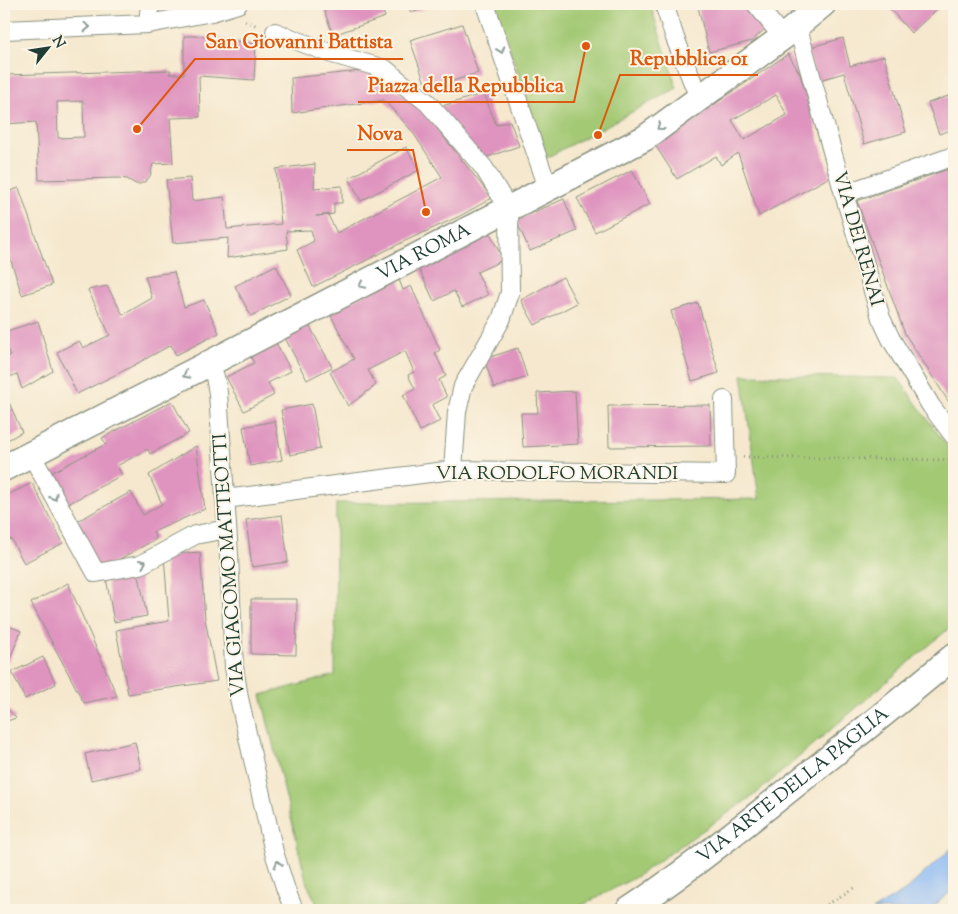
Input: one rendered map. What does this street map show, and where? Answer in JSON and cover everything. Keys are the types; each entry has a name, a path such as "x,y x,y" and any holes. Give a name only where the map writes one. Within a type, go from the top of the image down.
{"main road":[{"name":"VIA ROMA","path":"4,468 645,138 699,98 787,27 823,4"},
{"name":"VIA ARTE DELLA PAGLIA","path":"629,910 746,824 954,656"}],"street":[{"path":"148,24 150,4"},
{"path":"4,30 148,24 218,11 238,4"},
{"path":"485,4 548,188"},
{"path":"664,4 675,38 699,98"},
{"path":"756,4 787,27"},
{"name":"VIA DEI RENAI","path":"787,27 844,194 881,318 891,339 931,406 954,436"},
{"path":"275,32 329,53 385,69 404,86 427,102 484,168 509,209 510,293 501,320 463,386 457,412 452,470"},
{"path":"844,194 954,156"},
{"name":"VIA GIACOMO MATTEOTTI","path":"210,363 218,393 234,666 239,698 274,852 294,910"},
{"name":"VIA RODOLFO MORANDI","path":"225,499 452,470 726,474 724,400"},
{"path":"31,454 96,573 140,565 195,534 227,528"}],"path":[{"path":"725,456 954,460"},
{"path":"820,910 855,887"}],"green space":[{"path":"495,4 650,4 677,88 546,158"},
{"path":"742,375 898,378 954,456 954,624 757,793 634,878 573,910 320,910 307,884 261,695 335,675 336,503 759,499"}],"water":[{"path":"954,846 954,889 929,910 873,910 906,890"}],"building":[{"path":"322,4 380,4 385,17 333,35"},
{"path":"407,4 435,4 411,13"},
{"path":"708,4 749,4 766,28 752,41 709,52 698,7"},
{"path":"886,4 943,4 911,33"},
{"path":"462,24 478,73 427,89 410,40"},
{"path":"184,36 199,36 256,44 254,80 199,76 200,117 170,118 173,163 153,164 150,176 140,184 119,178 39,180 36,122 4,124 4,75 171,70 169,74 184,74","holes":["83,101 84,137 58,138 57,102"]},
{"path":"843,38 850,66 884,56 906,132 864,144 844,73 816,81 807,48"},
{"path":"788,54 800,74 830,177 759,216 738,153 721,165 716,156 677,179 655,145","holes":["776,95 787,115 744,140 732,120"]},
{"path":"362,71 387,82 420,107 492,198 460,216 313,287 297,250 314,241 311,230 286,231 288,249 227,258 228,238 173,243 166,180 190,178 192,201 224,197 227,229 281,224 276,169 315,164 314,188 342,186 342,203 334,203 334,214 316,216 328,215 337,233 442,177 412,131 384,100 292,113 291,78"},
{"path":"484,93 496,125 510,121 519,146 482,159 439,107"},
{"path":"954,94 954,129 939,134 928,103"},
{"path":"406,147 419,170 361,201 349,178"},
{"path":"954,167 954,410 905,334 857,201"},
{"path":"632,170 650,204 595,232 577,198"},
{"path":"19,188 52,285 22,295 4,239 4,193"},
{"path":"564,199 577,231 530,251 516,220"},
{"path":"489,231 503,260 477,272 488,295 462,307 454,291 434,301 417,265"},
{"path":"276,265 291,295 251,316 235,286"},
{"path":"174,272 184,307 204,300 219,333 176,355 171,345 77,394 57,352 79,341 83,348 110,335 88,290 107,286 123,315 152,298 145,276"},
{"path":"398,277 403,290 411,286 440,350 435,353 446,376 439,380 447,397 432,405 440,421 420,431 403,395 415,389 408,375 414,372 405,351 368,370 376,385 348,406 330,372 354,359 329,312"},
{"path":"563,277 577,303 535,325 521,300"},
{"path":"698,303 719,373 692,381 671,311"},
{"path":"38,321 53,371 22,389 17,374 4,379 4,358 10,356 4,341 4,332"},
{"path":"309,325 332,367 307,380 285,338"},
{"path":"273,337 291,371 268,383 274,395 244,411 226,377 254,363 248,351"},
{"path":"518,348 527,377 494,388 484,359"},
{"path":"575,391 578,444 523,447 521,413 538,413 537,393"},
{"path":"7,398 22,432 4,442 4,399"},
{"path":"172,401 189,433 150,454 148,449 117,466 122,475 64,506 47,475 106,444 102,438"},
{"path":"312,404 320,449 290,455 281,410"},
{"path":"710,405 711,446 609,447 608,406"},
{"path":"275,421 282,460 250,466 243,427"},
{"path":"196,446 205,509 153,532 156,539 98,571 72,524 131,492 143,515 162,504 149,475"},
{"path":"32,483 63,543 24,563 11,539 4,542 4,497"},
{"path":"282,515 288,562 252,567 246,520"},
{"path":"200,552 205,619 217,681 128,694 116,630 169,621 164,555"},
{"path":"137,566 147,616 114,622 105,572"},
{"path":"68,583 117,696 84,703 31,603"},
{"path":"251,599 297,599 296,655 251,654"},
{"path":"4,624 21,631 9,661 4,659"},
{"path":"43,657 56,684 25,699 12,672"},
{"path":"4,705 16,718 4,722"},
{"path":"135,742 141,769 91,780 85,754"}],"place":[{"name":"Piazza della Repubblica","path":"586,46"},
{"name":"San Giovanni Battista","path":"137,129"},
{"name":"Repubblica 01","path":"598,135"},
{"name":"Nova","path":"426,212"}]}
